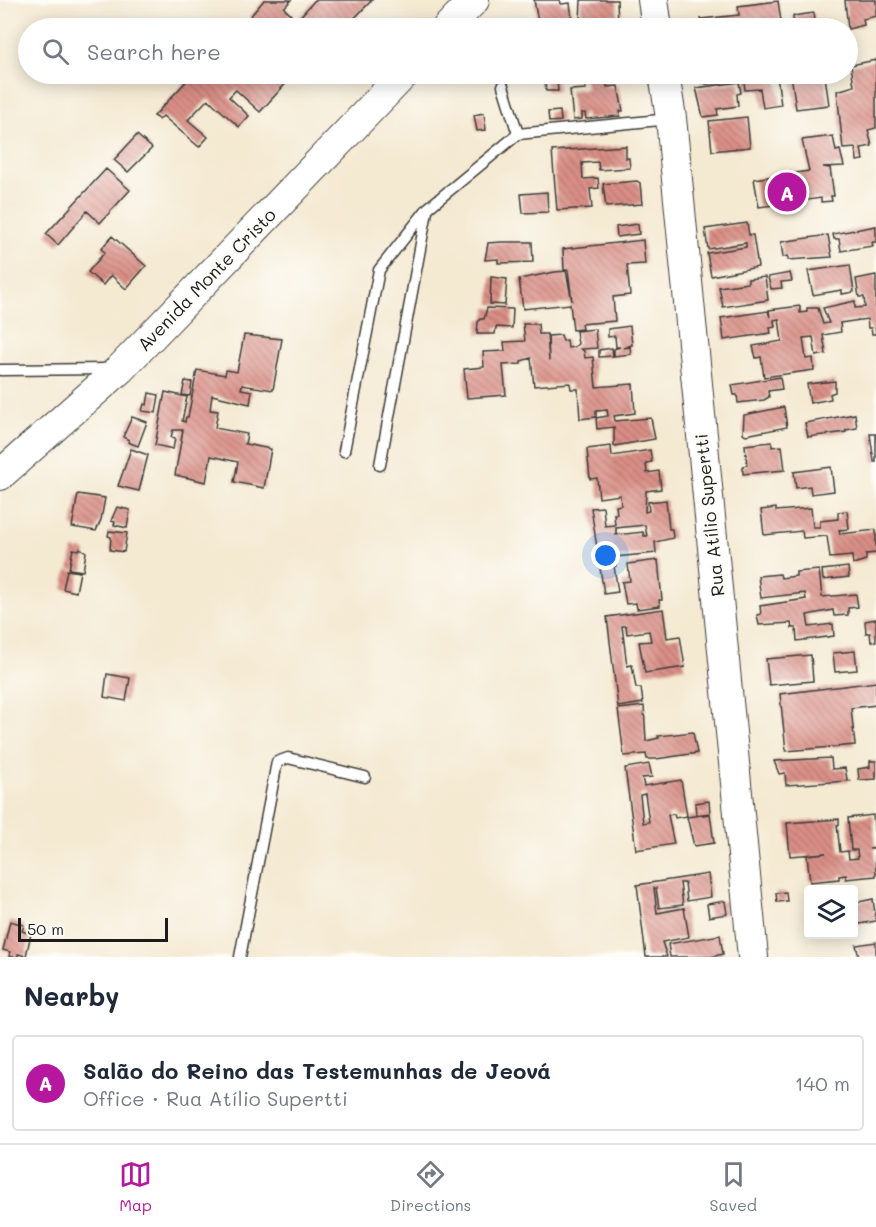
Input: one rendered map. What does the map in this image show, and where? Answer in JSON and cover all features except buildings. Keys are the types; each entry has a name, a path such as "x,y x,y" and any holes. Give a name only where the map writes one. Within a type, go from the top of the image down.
{"main road":[{"path":"457,18 474,0"},
{"path":"653,0 656,18"},
{"name":"Avenida Monte Cristo","path":"0,475 120,369 394,84"},
{"name":"Rua Atílio Supertti","path":"666,84 671,118 753,957"}],"lane":[{"path":"503,86 518,134"},
{"path":"344,451 379,270 428,208 518,134 671,118"},
{"path":"380,465 428,208"},
{"path":"0,370 120,369"},
{"path":"240,957 278,762 288,758 365,777"}],"place":[{"name":"Salão do Reino das Testemunhas de Jeová","path":"787,192"}]}
